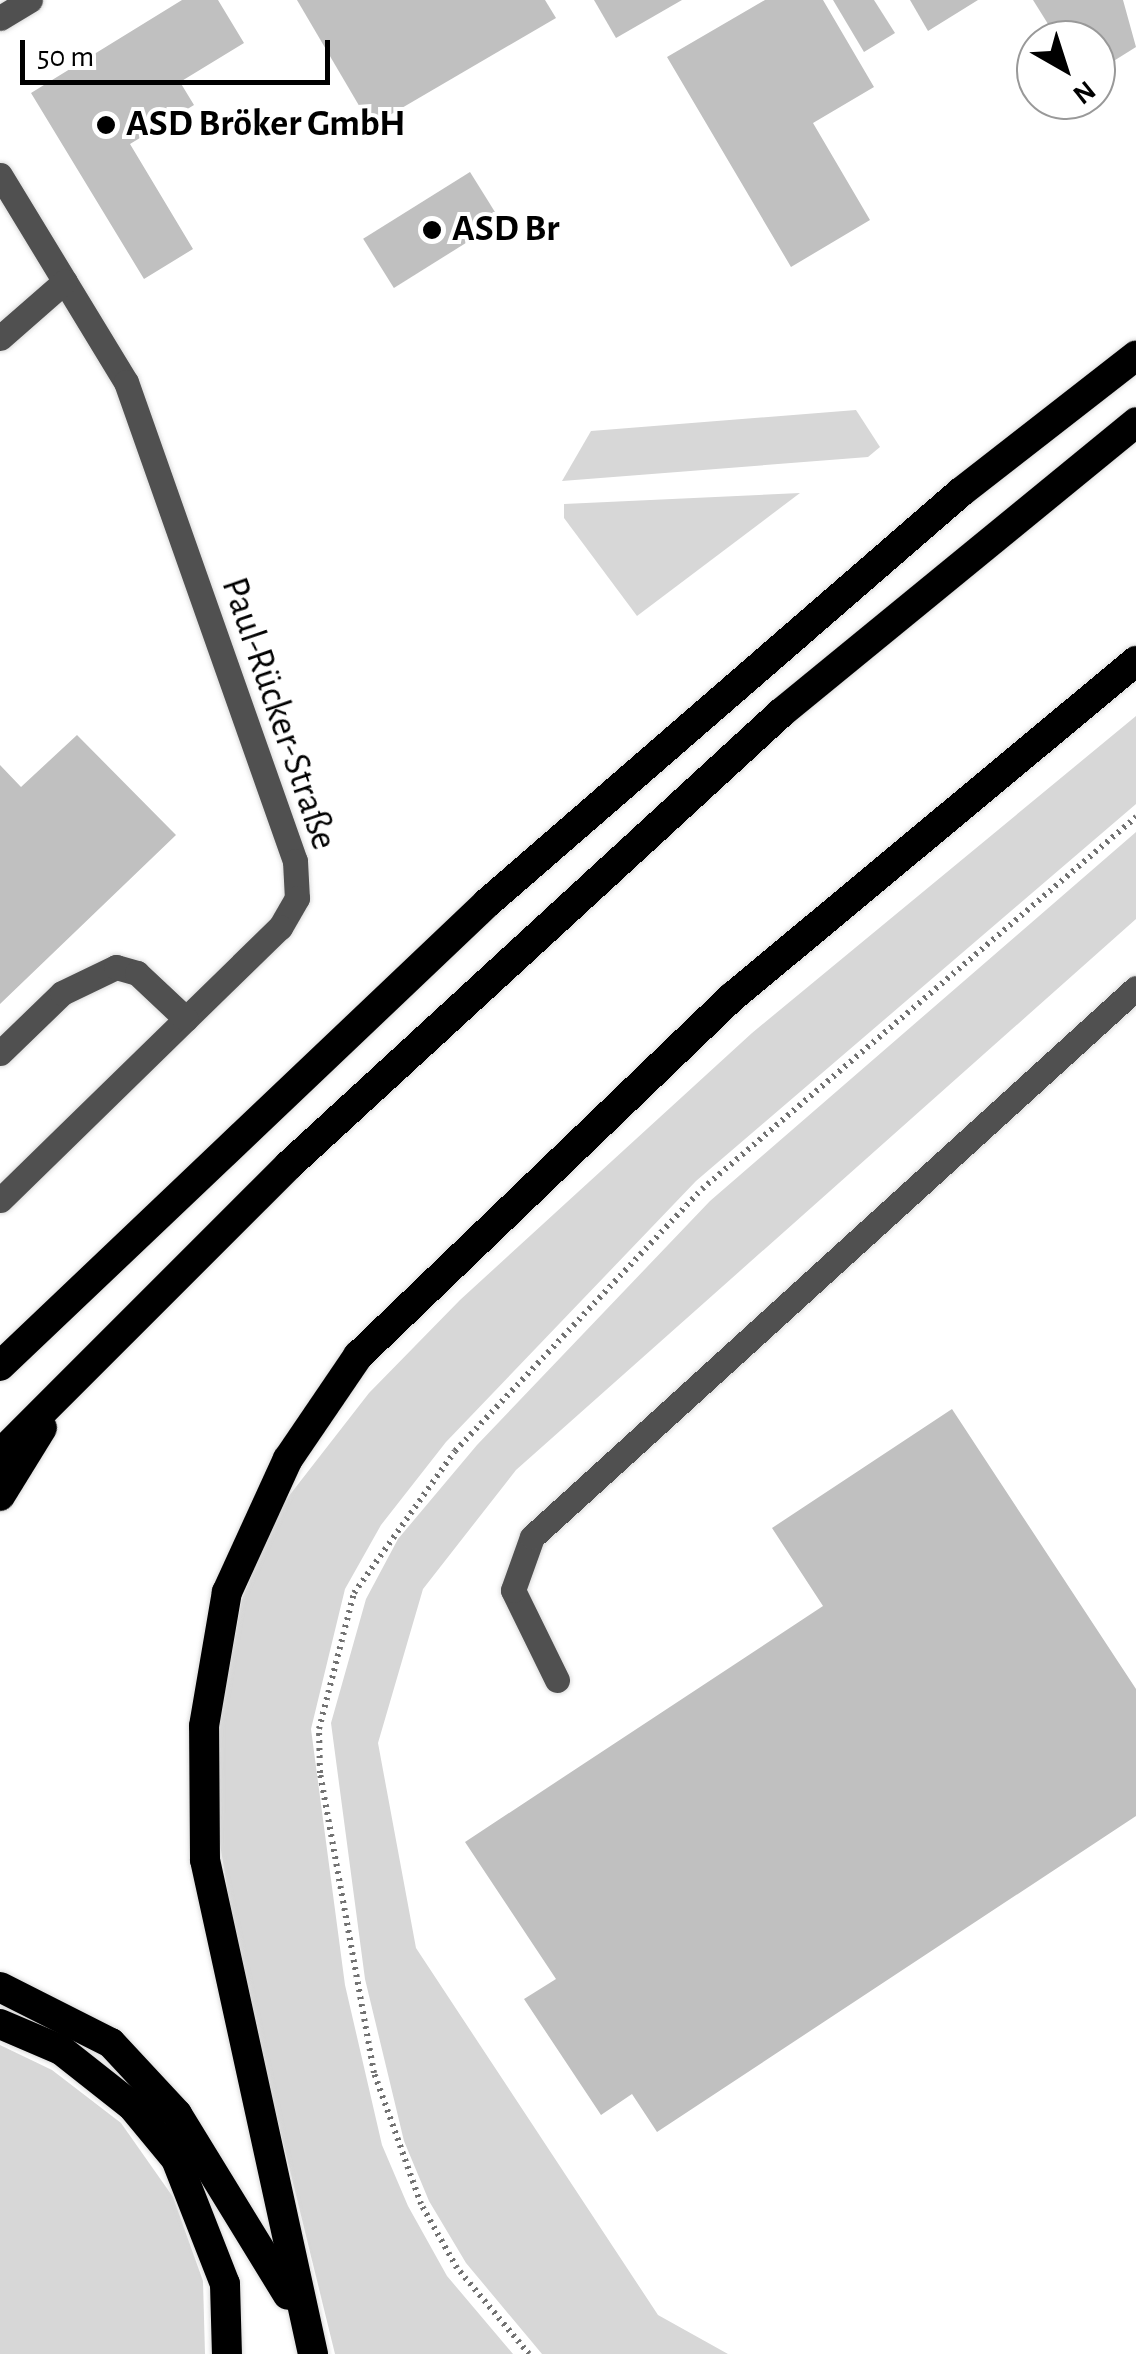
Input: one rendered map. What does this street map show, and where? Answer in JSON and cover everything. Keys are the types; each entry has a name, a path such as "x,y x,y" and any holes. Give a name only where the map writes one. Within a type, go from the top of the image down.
{"highway":[{"path":"0,1366 486,903 961,492 1037,429 1136,356"},
{"path":"0,1454 288,1164 781,714 1136,422"},
{"path":"313,2354 300,2314 205,1860 204,1726 227,1592 288,1458 358,1356 730,998 1136,661"},
{"path":"0,1496 70,1383"},
{"path":"0,1987 111,2043 177,2114 300,2314"},
{"path":"0,2024 61,2050 132,2106 176,2159 225,2284 227,2354"}],"street":[{"path":"0,18 30,0"},
{"name":"Paul-Rücker-Straße","path":"0,175 126,382 295,861 297,898 280,927 0,1200"},
{"path":"0,338 64,281"},
{"path":"0,1053 62,993 116,968 137,973 186,1019"},
{"path":"558,1680 514,1590 532,1537 1136,988"}],"shaded area":[{"path":"856,410 880,447 868,457 562,481 591,431"},
{"path":"800,493 637,616 564,518 564,504"},
{"path":"1136,716 1136,804 696,1181 446,1442 381,1525 345,1589 311,1729 345,1985 382,2145 408,2206 447,2276 513,2354 335,2354 240,1967 220,1844 219,1722 242,1599 278,1510 369,1393 460,1300 752,1033"},
{"path":"1136,832 1136,919 516,1470 423,1589 378,1743 416,1948 658,2315 728,2354 542,2354 466,2263 429,2201 404,2141 365,1979 331,1723 366,1599 398,1539 477,1445 710,1201"},
{"path":"0,2045 52,2070 121,2123 173,2197 203,2281 205,2354 0,2354"}],"building":[{"name":"ASD Bröker GmbH","path":"182,0 218,0 244,43 180,82 194,105 130,144 193,249 144,279 31,93"},
{"path":"297,0 545,0 556,18 371,126"},
{"path":"594,0 682,0 616,38"},
{"path":"765,0 823,0 874,87 813,123 870,220 791,267 667,57"},
{"path":"833,0 874,0 895,33 864,52"},
{"path":"910,0 978,0 928,31"},
{"path":"1033,0 1123,0 1136,47 1116,60 1116,20 1046,20"},
{"name":"ASD Br","path":"470,172 501,221 394,288 363,239"},
{"path":"77,735 176,835 0,1004 0,765 21,787"},
{"path":"952,1409 1136,1689 1136,1816 657,2132 632,2094 601,2115 524,1999 556,1979 465,1842 823,1606 772,1528"}],"place":[{"name":"ASD Bröker GmbH","path":"106,125"},
{"name":"ASD Br","path":"432,230"}]}
